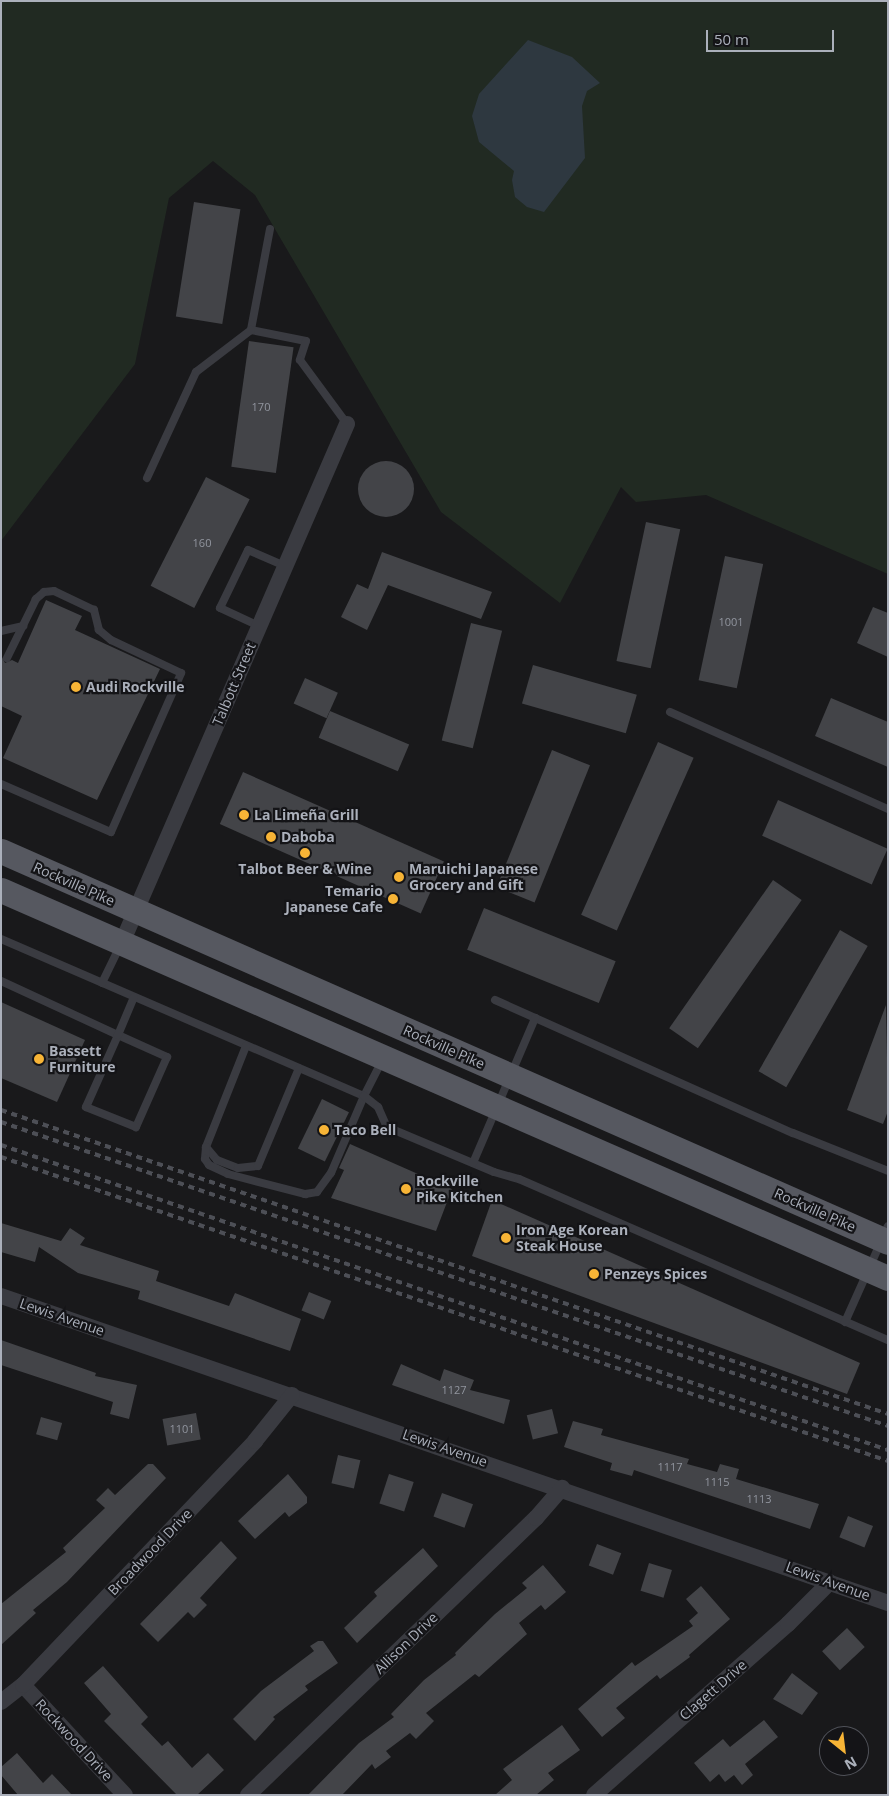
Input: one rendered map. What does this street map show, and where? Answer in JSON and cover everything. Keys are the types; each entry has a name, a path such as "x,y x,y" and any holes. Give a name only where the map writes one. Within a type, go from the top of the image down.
{"main road":[{"name":"Rockville Pike","path":"1,851 135,912 509,1076 886,1236"},
{"path":"1,890 878,1274"}],"street":[{"name":"Talbott Street","path":"121,944 347,424"},
{"name":"Lewis Avenue","path":"1,1296 562,1488 888,1603"},
{"name":"Broadwood Drive","path":"1,1702 23,1685 255,1441 292,1395"},
{"name":"Allison Drive","path":"248,1795 536,1518 562,1488"},
{"name":"Clagett Drive","path":"594,1795 788,1624 830,1582"},
{"name":"Rockwood Drive","path":"23,1685 125,1795"}],"lane":[{"path":"147,478 196,372 251,330 270,229"},
{"path":"251,330 306,341 300,360 347,424"},
{"path":"259,626 220,608 248,550 285,566"},
{"path":"1,784 111,832 181,673 111,640 99,630 94,610 54,590 44,592 36,599 6,658"},
{"path":"1,631 22,626"},
{"path":"670,712 888,809"},
{"path":"1,938 364,1096 378,1108 387,1127 473,1164 519,1179 888,1340"},
{"path":"102,983 121,944"},
{"path":"1,981 118,1035 167,1057 136,1127 86,1106 118,1035 134,997"},
{"path":"495,1000 793,1133 888,1171"},
{"path":"473,1164 535,1018"},
{"path":"246,1046 206,1147 205,1159 209,1165 228,1174 305,1194 317,1192 331,1173 364,1096 383,1058"},
{"path":"206,1147 216,1160 231,1166 258,1166 299,1068"},
{"path":"845,1322 878,1274 886,1236"}],"shaded area":[{"path":"1,1 888,1 888,574 706,495 636,502 621,487 560,603 441,512 255,195 213,161 169,198 135,364 1,541"},
{"path":"528,40 572,57 600,83 587,91 582,106 585,158 544,212 527,207 515,197 512,180 514,171 479,142 472,116 479,94"}],"building":[{"path":"194,202 240,209 222,324 176,317"},
{"path":"249,341 294,347 276,473 231,467"},
{"path":"386,461 397,463 406,469 412,478 414,489 412,500 406,509 397,515 386,517 375,515 366,509 360,500 358,489 360,478 366,469 375,463"},
{"path":"206,477 250,499 194,608 151,586"},
{"path":"646,522 680,529 651,668 616,661"},
{"path":"382,552 492,592 481,619 388,585 367,630 341,617 357,584 368,589"},
{"path":"725,556 763,564 737,688 699,680"},
{"name":"Audi Rockville","path":"46,600 82,616 75,630 160,669 97,800 3,758 22,716 1,706 1,655 5,663 12,660 18,663"},
{"path":"873,607 888,613 888,657 857,643"},
{"path":"471,623 502,631 473,748 442,740"},
{"path":"533,665 637,695 626,733 522,703"},
{"path":"305,678 338,693 326,718 294,704"},
{"path":"831,698 888,722 888,767 815,736"},
{"path":"330,711 409,745 398,771 319,738"},
{"path":"658,742 694,758 617,931 581,915"},
{"path":"552,750 590,765 535,903 497,887"},
{"path":"243,772 444,861 421,914 220,824"},
{"path":"778,800 888,849 872,884 762,836"},
{"path":"773,880 802,900 698,1048 669,1028"},
{"path":"484,908 616,961 599,1003 467,950"},
{"path":"840,930 868,946 786,1087 759,1071"},
{"name":"Bassett Furniture","path":"1,1002 85,1040 57,1102 1,1078"},
{"path":"886,1005 888,1111 883,1124 847,1110"},
{"name":"Taco Bell","path":"322,1099 349,1112 325,1162 298,1148"},
{"path":"350,1144 452,1189 436,1231 331,1198 344,1170 339,1168"},
{"path":"492,1200 860,1363 847,1394 472,1256"},
{"path":"1,1223 61,1241 70,1228 85,1238 80,1245 159,1271 156,1281 229,1306 235,1293 301,1319 290,1351 138,1299 140,1291 78,1273 39,1247 35,1262 1,1252"},
{"path":"309,1292 331,1301 324,1320 302,1311"},
{"path":"1,1340 96,1373 95,1376 137,1385 129,1419 110,1414 113,1402 1,1365"},
{"path":"401,1364 440,1381 444,1369 474,1380 470,1390 510,1400 504,1424 392,1385"},
{"path":"552,1409 558,1433 533,1440 527,1415"},
{"path":"196,1413 201,1440 167,1445 163,1419"},
{"path":"41,1417 62,1423 57,1440 36,1434"},
{"path":"573,1421 603,1429 601,1435 689,1459 687,1464 717,1472 720,1464 739,1469 736,1479 819,1504 810,1529 634,1470 632,1476 610,1470 612,1463 564,1447"},
{"path":"338,1455 360,1460 354,1488 331,1483"},
{"path":"148,1464 153,1464 166,1478 67,1582 33,1610 36,1613 1,1645 1,1604 66,1552 63,1548 105,1508 96,1500 108,1488 115,1495"},
{"path":"288,1474 307,1497 307,1503 289,1517 285,1512 255,1539 238,1521"},
{"path":"389,1474 414,1482 404,1512 379,1503"},
{"path":"442,1493 473,1504 464,1528 433,1516"},
{"path":"848,1516 873,1526 864,1547 839,1537"},
{"path":"221,1541 237,1558 200,1598 207,1605 194,1618 188,1612 158,1642 140,1624"},
{"path":"597,1544 621,1553 613,1575 589,1565"},
{"path":"423,1548 438,1566 357,1643 344,1628 377,1596 374,1592"},
{"path":"649,1563 672,1570 663,1598 641,1591"},
{"path":"543,1565 566,1592 545,1610 541,1605 519,1623 527,1634 479,1677 475,1674 426,1713 434,1721 416,1739 410,1733 386,1751 391,1757 375,1769 372,1764 342,1795 308,1795 359,1743 394,1717 391,1714 424,1680 456,1655 455,1653 495,1614 527,1588 522,1583"},
{"path":"701,1586 730,1619 689,1655 690,1657 660,1679 657,1675 616,1708 625,1718 602,1737 578,1709 632,1662 635,1666 693,1626 689,1621 698,1613 686,1599"},
{"path":"847,1628 865,1647 840,1670 822,1651"},
{"path":"318,1641 323,1641 338,1663 305,1686 308,1690 273,1717 275,1719 255,1741 233,1719 261,1691 314,1651 310,1646"},
{"path":"103,1666 148,1717 141,1724 162,1746 168,1741 192,1768 208,1753 224,1770 197,1795 177,1795 104,1721 111,1714 84,1683"},
{"path":"792,1673 818,1693 802,1715 773,1699"},
{"path":"764,1720 778,1737 745,1764 753,1775 742,1785 734,1775 725,1782 719,1774 710,1782 694,1763 723,1739 730,1747"},
{"path":"562,1725 580,1750 548,1773 554,1780 536,1795 495,1795 512,1780 503,1769"},
{"path":"17,1753 43,1783 52,1774 72,1795 18,1795 1,1775 1,1767"}],"railway":[{"path":"1,1110 888,1414"},
{"path":"1,1122 888,1426"},
{"path":"1,1145 888,1450"},
{"path":"1,1157 888,1461"}],"place":[{"name":"Audi Rockville","path":"76,687"},
{"name":"La Limeña Grill","path":"244,815"},
{"name":"Daboba","path":"271,837"},
{"name":"Talbot Beer & Wine","path":"305,853"},
{"name":"Maruichi Japanese Grocery and Gift","path":"399,877"},
{"name":"Temario Japanese Cafe","path":"393,899"},
{"name":"Bassett Furniture","path":"39,1059"},
{"name":"Taco Bell","path":"324,1130"},
{"name":"Rockville Pike Kitchen","path":"406,1189"},
{"name":"Iron Age Korean Steak House","path":"506,1238"},
{"name":"Penzeys Spices","path":"594,1274"}]}
